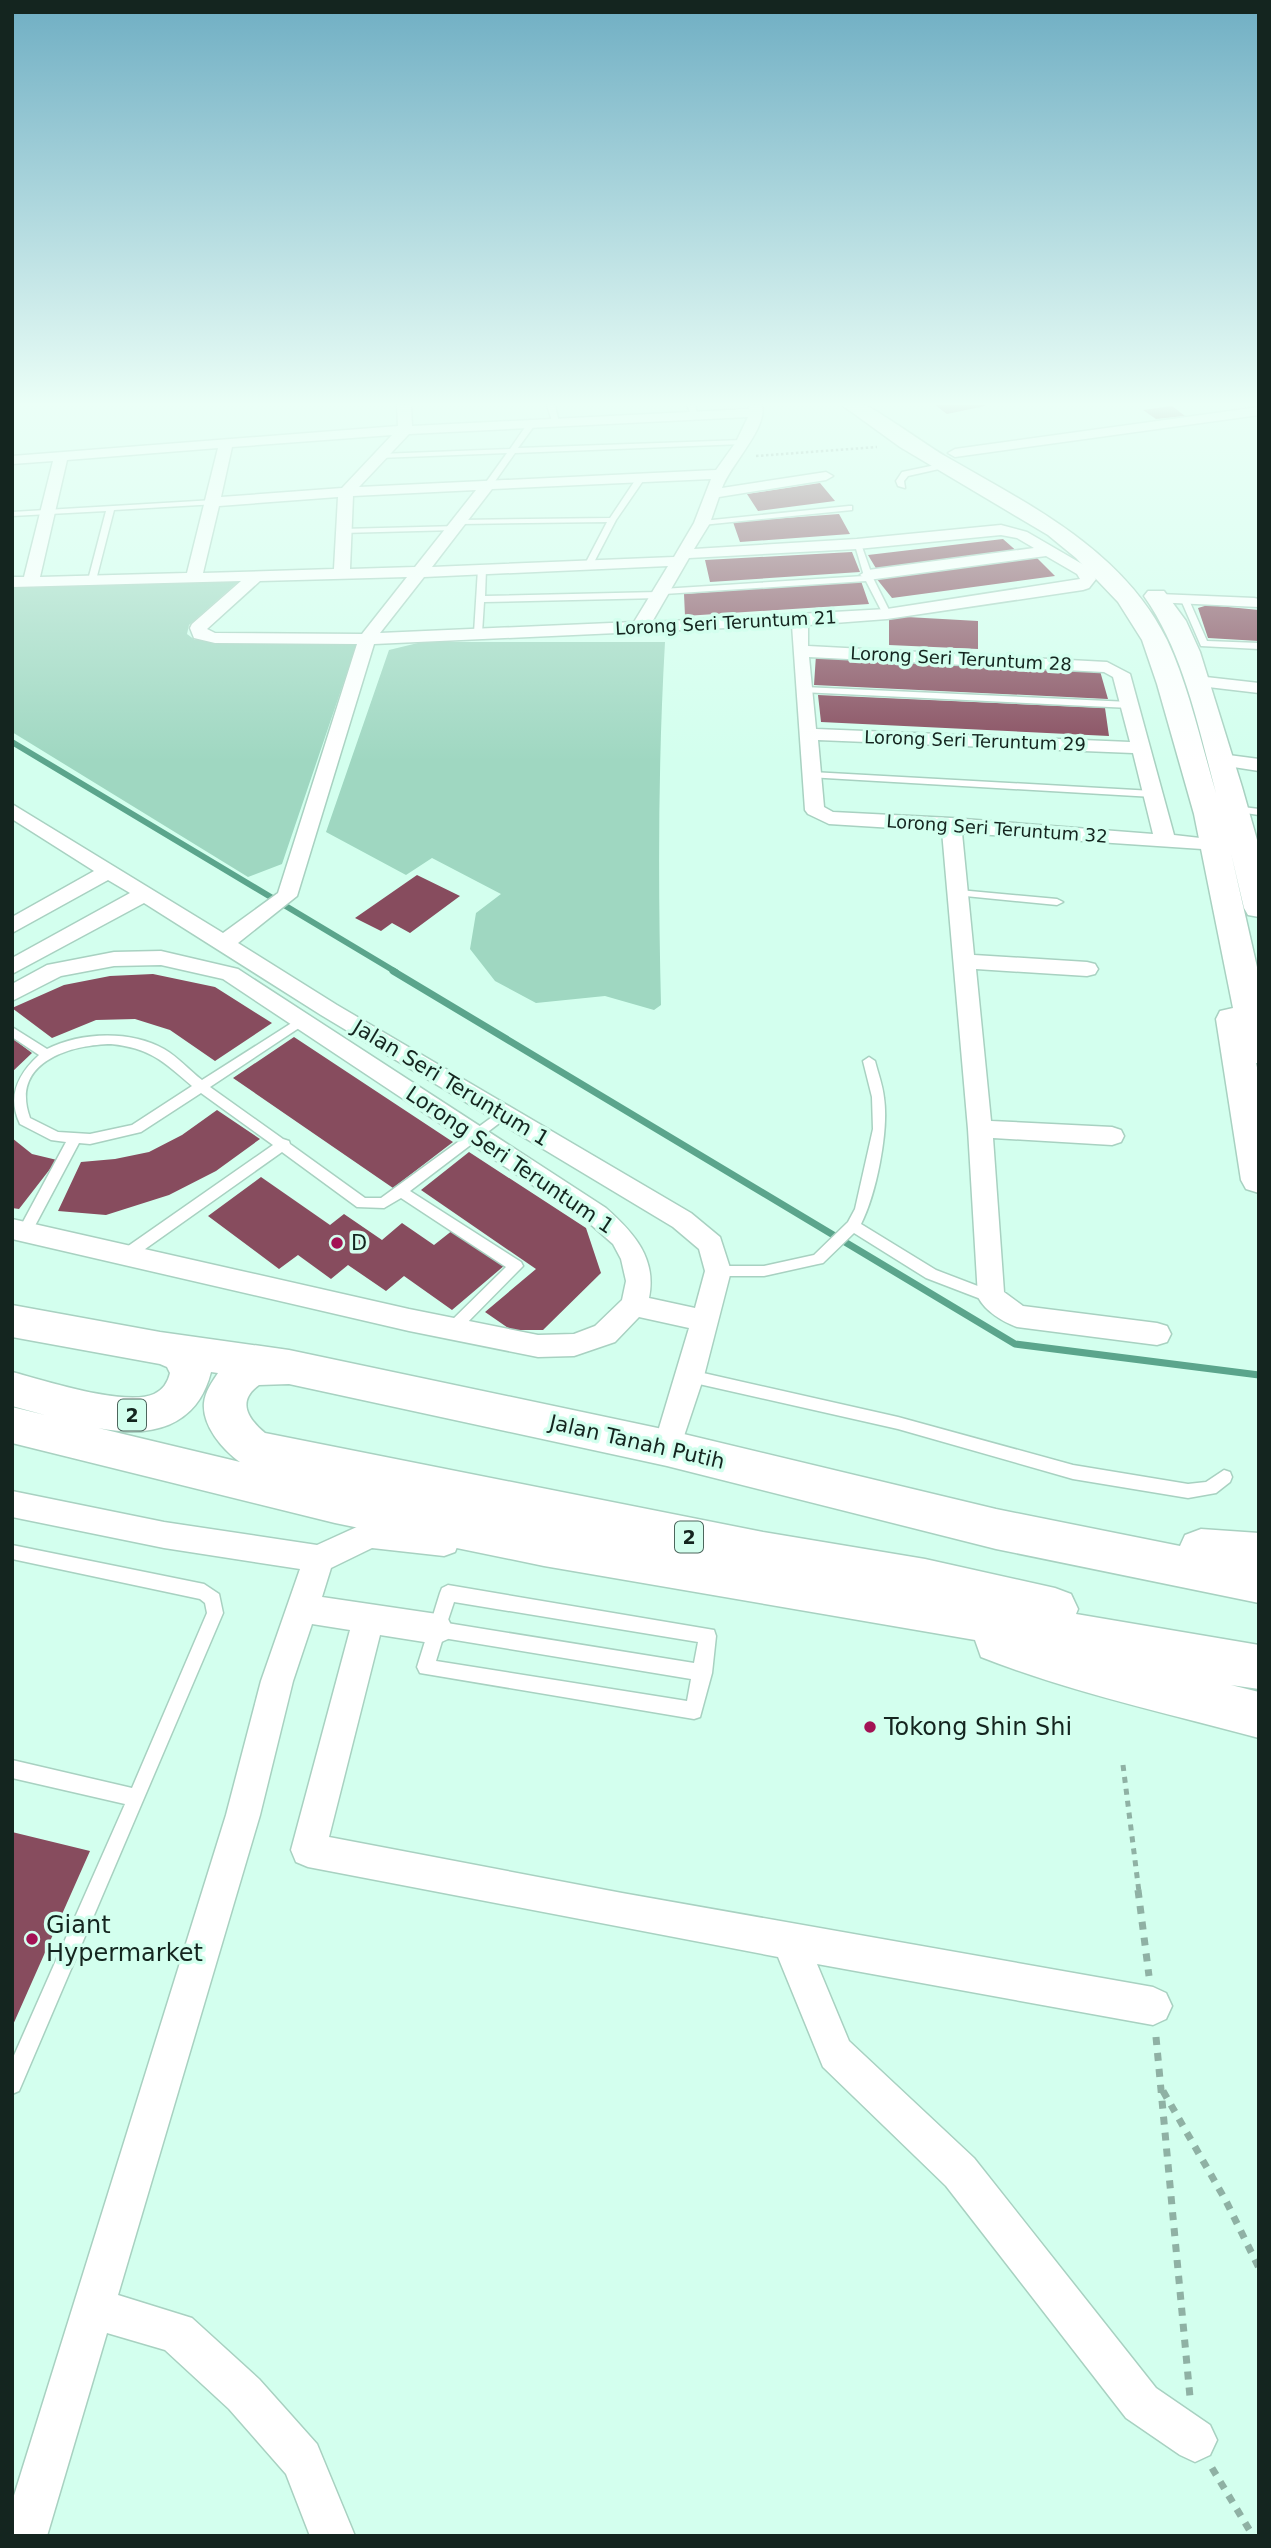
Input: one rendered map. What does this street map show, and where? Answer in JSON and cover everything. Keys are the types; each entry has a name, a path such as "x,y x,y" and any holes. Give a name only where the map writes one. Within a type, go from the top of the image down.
{"main road":[{"path":"1047,524 1084,553 1128,598 1154,640 1226,819 1256,880"},
{"path":"1068,524 1086,534 1159,599 1185,645 1221,760 1259,1180"},
{"path":"1226,819 1259,1052"},
{"name":"Jalan Tanah Putih","path":"12,1321 160,1348 289,1367 667,1448 996,1529 1259,1582"},
{"name":"2","path":"12,1390 114,1413 141,1415 167,1409 185,1392 191,1372 181,1355 160,1348"},
{"name":"2","path":"289,1367 253,1369 239,1377 229,1388 223,1409 239,1438 254,1449 1044,1606 1175,1637 1259,1667"},
{"name":"2","path":"12,1425 335,1504 544,1546 1259,1667"},
{"path":"996,1529 1259,1553"},
{"path":"910,1609 1054,1661 1259,1716"}],"street":[{"path":"32,581 45,524"},
{"path":"194,577 208,524"},
{"path":"342,574 343,524"},
{"path":"640,627 701,524"},
{"path":"225,942 281,901 352,693 367,639 459,525"},
{"path":"12,582 588,566 857,544 991,529 1011,531 1083,570 1088,579 1083,585"},
{"path":"869,576 1049,551"},
{"name":"Lorong Seri Teruntum 21","path":"256,576 198,628 200,634 215,638 367,639 800,620 887,614 1083,585"},
{"path":"1159,599 1254,603"},
{"path":"800,620 800,651 815,810 829,818"},
{"name":"Lorong Seri Teruntum 28","path":"800,651 1107,667 1121,674 1130,705"},
{"path":"1197,681 1259,688"},
{"path":"1130,705 1165,840 1226,819"},
{"name":"Lorong Seri Teruntum 29","path":"808,734 1141,748"},
{"path":"1221,760 1259,765"},
{"name":"Jalan Seri Teruntum 1","path":"12,810 329,1010 682,1220 711,1244 718,1271"},
{"name":"Lorong Seri Teruntum 32","path":"829,818 1165,840"},
{"path":"951,824 980,1129 991,1297 1017,1316 1157,1334"},
{"path":"12,926 109,872"},
{"path":"12,967 146,893"},
{"path":"35,955 55,970"},
{"name":"Lorong Seri Teruntum 1","path":"12,994 55,970 114,959 161,958 230,974 597,1214 622,1237 634,1259 639,1281 634,1304"},
{"path":"965,961 1087,969"},
{"path":"980,1129 1112,1136"},
{"path":"18,1231 538,1346 573,1345 606,1334 634,1304 704,1321"},
{"path":"667,1448 690,1376 718,1271"},
{"path":"12,1504 164,1535 223,1542 319,1559 370,1534 490,1548 544,1546"},
{"path":"24,2536 243,1815 277,1681 319,1559"},
{"path":"301,1608 437,1629"},
{"path":"369,1618 308,1850 790,1942 1153,2006"},
{"path":"790,1942 836,2054 960,2172 1141,2403 1195,2440"},
{"path":"92,2308 177,2333 244,2395 302,2459 334,2536"}],"lane":[{"path":"92,580 106,524"},
{"path":"342,531 492,524"},
{"path":"588,566 610,524"},
{"path":"857,544 887,614"},
{"path":"478,633 482,569"},
{"path":"480,600 661,594 869,576"},
{"path":"1185,600 1204,644 1259,646"},
{"path":"804,690 1130,705"},
{"path":"812,775 1153,794"},
{"path":"958,894 1057,902"},
{"path":"301,1021 201,1086 136,1129 90,1139 56,1137 25,1121 18,1103 19,1086 46,1054 75,1043 114,1038 155,1049 201,1086 362,1203 384,1203 504,1115"},
{"path":"12,1031 46,1054"},
{"path":"718,1271 764,1271 818,1259 849,1230 862,1209 878,1129 878,1097 869,1061"},
{"path":"18,1231 75,1138"},
{"path":"126,1255 284,1144"},
{"path":"401,1191 516,1266 452,1329"},
{"path":"849,1230 931,1273 991,1297"},
{"path":"690,1376 898,1423 1073,1472 1188,1491 1210,1488 1224,1477"},
{"path":"12,1552 204,1592 214,1599 215,1613 12,2084"},
{"path":"448,1593 708,1636 703,1672 694,1710 426,1667 448,1593"},
{"path":"437,1629 703,1672"},
{"path":"12,1769 137,1798"}],"path":[{"path":"1123,1765 1153,2006 1195,2440 1253,2536"},
{"path":"1161,2087 1226,2201 1259,2268"}],"green space":[{"path":"239,581 189,625 187,634 195,640 351,640 356,646 282,864 248,877 12,732 12,588"},
{"path":"422,642 665,642 659,824 661,1005 654,1010 605,996 536,1003 495,981 470,949 476,913 501,894 432,858 406,875 326,832 389,650"}],"building":[{"path":"734,524 844,524 850,534 740,542"},
{"path":"1003,539 1019,553 877,570 868,555"},
{"path":"852,552 860,572 710,582 705,560"},
{"path":"1036,557 1055,576 892,598 876,578"},
{"path":"861,581 869,604 685,616 684,594"},
{"path":"1208,605 1259,610 1259,641 1208,638 1198,608"},
{"path":"889,616 978,621 978,649 889,645"},
{"path":"816,655 1100,671 1108,699 814,685"},
{"path":"818,695 1105,708 1109,736 821,722"},
{"path":"417,875 460,896 410,933 392,923 381,931 355,918"},
{"path":"153,974 215,987 272,1023 215,1061 170,1030 135,1019 96,1020 52,1038 12,1008 64,985 110,976"},
{"path":"294,1037 453,1142 393,1188 233,1078"},
{"path":"12,1038 32,1053 12,1072"},
{"path":"217,1110 260,1139 216,1171 169,1195 106,1215 58,1211 81,1162 149,1152 182,1135"},
{"path":"12,1138 32,1154 57,1160 19,1209 12,1208"},
{"path":"469,1152 586,1228 601,1273 543,1330 511,1330 485,1312 536,1269 421,1190"},
{"name":"D","path":"261,1177 330,1225 344,1214 382,1240 402,1223 434,1245 453,1230 505,1265 452,1310 404,1276 386,1291 348,1265 331,1279 298,1255 279,1269 208,1216"},
{"name":"Giant Hypermarket","path":"12,1832 90,1851 12,2027"}],"waterway":[{"path":"12,742 396,972"},
{"path":"393,971 1015,1344 1259,1375"}],"place":[{"name":"D","path":"337,1243"},
{"name":"Tokong Shin Shi","path":"870,1727"},
{"name":"Giant Hypermarket","path":"32,1939"}]}
